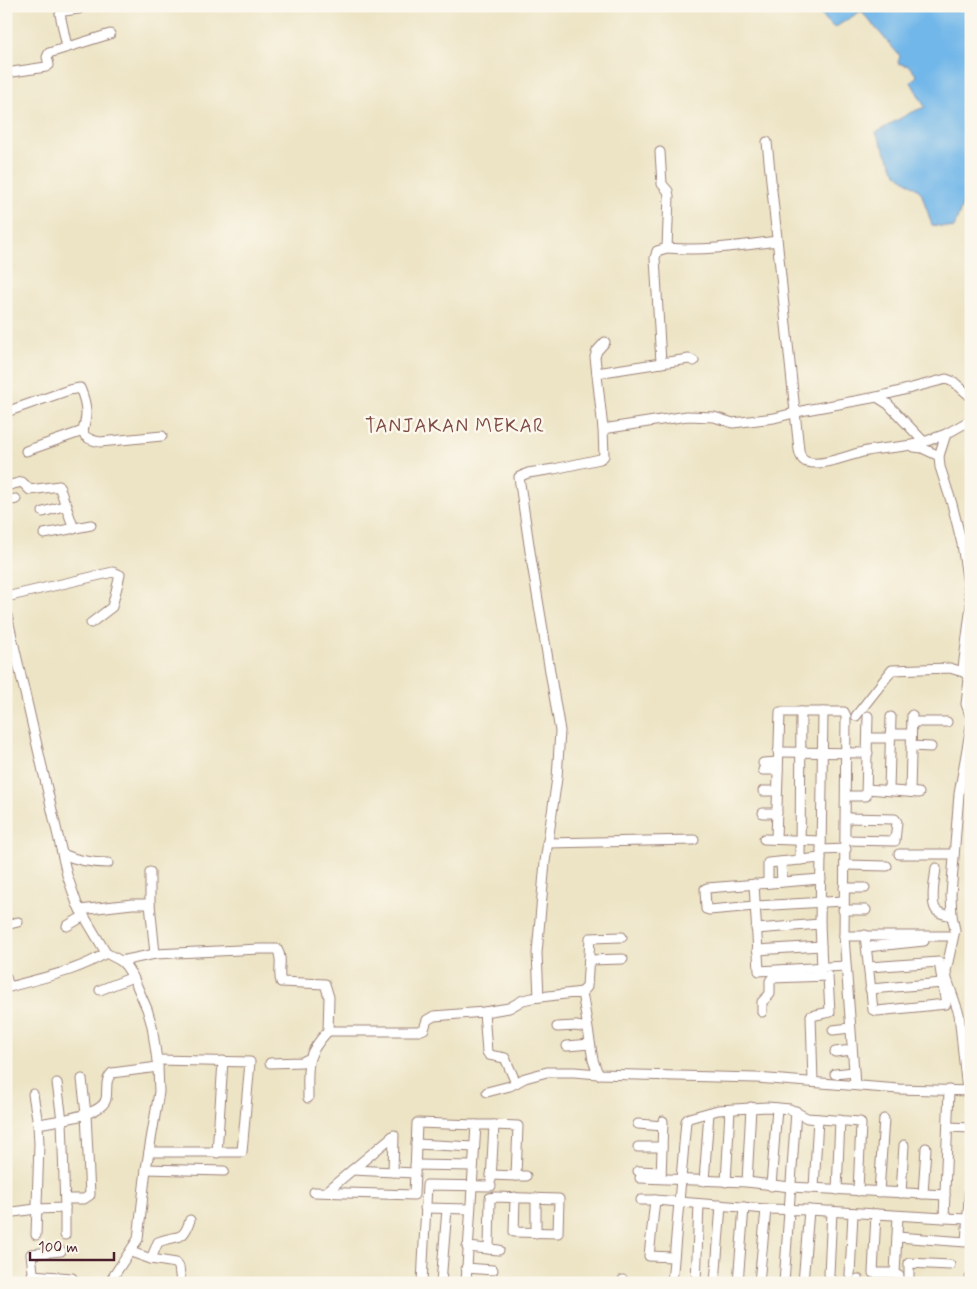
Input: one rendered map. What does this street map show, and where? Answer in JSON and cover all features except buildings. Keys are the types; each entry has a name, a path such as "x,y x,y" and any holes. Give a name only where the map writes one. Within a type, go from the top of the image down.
{"street":[{"path":"67,47 60,14 64,11 78,9"},
{"path":"6,73 48,67 50,65 48,54 110,34"},
{"path":"767,142 799,450 805,462 832,461 868,451 911,446 946,434 971,420"},
{"path":"660,152 662,184 668,191 669,196 667,248"},
{"path":"660,363 655,258 657,251 667,248 718,249 777,241"},
{"path":"539,996 537,964 547,843 557,778 560,731 519,477 528,473 602,458 605,452 596,357 597,351 605,342"},
{"path":"597,373 689,358 694,361"},
{"path":"603,429 687,416 714,417 734,423 774,418 877,397 946,379 954,382 971,397"},
{"path":"6,412 80,388 86,414 82,427 84,436 90,440 100,442 162,436"},
{"path":"877,397 888,404 924,442"},
{"path":"26,451 83,431"},
{"path":"946,434 939,456 940,467 962,544 971,605 963,672"},
{"path":"911,446 922,448 939,456"},
{"path":"6,486 22,482 30,490 59,486 74,529"},
{"path":"6,501 16,499"},
{"path":"44,512 67,505"},
{"path":"44,534 90,525"},
{"path":"6,597 113,572 120,574 112,607 91,623"},
{"path":"6,611 67,875 82,913 106,953 121,961 133,976 147,1009 158,1063 159,1092 146,1169 139,1234 131,1252 120,1264 109,1283"},
{"path":"856,716 892,670 950,668 963,672 969,680 966,704 971,718"},
{"path":"776,839 780,712 844,712 846,715 846,865 843,905 855,1085"},
{"path":"800,712 800,860"},
{"path":"822,968 820,902 823,712"},
{"path":"846,796 866,796 868,716"},
{"path":"889,790 891,717"},
{"path":"867,789 915,792 911,746 912,718 947,722"},
{"path":"487,1092 516,1083 532,1075 547,1072 756,1078 969,1091 967,1048 946,971 955,930 951,895 959,794 971,726"},
{"path":"868,738 911,734"},
{"path":"911,746 931,747"},
{"path":"778,752 868,753"},
{"path":"763,766 778,766"},
{"path":"763,791 777,791"},
{"path":"763,813 777,813"},
{"path":"768,883 768,863 800,860 821,850 846,845 894,841 896,839 896,819 846,818"},
{"path":"764,839 799,840 821,850"},
{"path":"547,843 694,840"},
{"path":"63,854 74,860 108,863"},
{"path":"899,854 954,854"},
{"path":"781,862 782,882"},
{"path":"846,865 887,866"},
{"path":"936,868 935,908 938,912 952,916"},
{"path":"150,872 150,904 155,954"},
{"path":"821,879 708,888 705,889 707,910 820,902 866,910"},
{"path":"754,884 759,971 846,966"},
{"path":"844,888 865,888"},
{"path":"68,926 82,913 132,904 150,904"},
{"path":"6,925 18,922"},
{"path":"756,929 820,924"},
{"path":"865,935 873,1010 943,1005 946,1002 939,962 869,967"},
{"path":"844,936 950,936"},
{"path":"867,947 928,940 937,936"},
{"path":"328,1031 419,1031 424,1029 427,1020 434,1016 484,1012 508,1008 523,1000 539,996 582,992 587,987 590,938 622,937"},
{"path":"757,950 821,946"},
{"path":"121,961 155,954 260,948 277,949 281,962 280,976 282,982 322,984 326,986 329,997 328,1031 315,1046 308,1059 308,1098"},
{"path":"6,977 8,988 95,961 106,953"},
{"path":"589,960 623,959"},
{"path":"100,990 133,976"},
{"path":"762,1012 762,1002 770,994 770,981 772,978 828,976 830,1012 811,1016 813,1082"},
{"path":"870,989 943,983"},
{"path":"834,985 847,984"},
{"path":"582,992 593,1060 598,1074"},
{"path":"834,1008 849,1007"},
{"path":"484,1012 487,1052 489,1055 504,1058 516,1083"},
{"path":"557,1027 576,1026 587,1028"},
{"path":"833,1030 850,1028"},
{"path":"568,1046 590,1044"},
{"path":"835,1052 852,1050"},
{"path":"270,1063 302,1062 308,1059"},
{"path":"217,1153 223,1061"},
{"path":"38,1124 86,1114 104,1105 108,1077 112,1074 158,1063 250,1062 242,1152 149,1152"},
{"path":"835,1074 854,1072"},
{"path":"6,1213 84,1199 90,1195 86,1114 82,1079"},
{"path":"57,1083 62,1120 65,1235"},
{"path":"944,1218 950,1090"},
{"path":"33,1094 39,1144 36,1235"},
{"path":"748,1182 751,1107"},
{"path":"672,1283 686,1121 689,1118 751,1107 796,1111 806,1118 857,1121 861,1124 858,1191"},
{"path":"771,1186 777,1108"},
{"path":"726,1182 730,1110"},
{"path":"784,1283 796,1111"},
{"path":"704,1181 709,1113"},
{"path":"814,1188 818,1119"},
{"path":"879,1192 884,1119"},
{"path":"837,1190 840,1120"},
{"path":"314,1192 414,1195 417,1123 518,1126 516,1176"},
{"path":"638,1124 663,1123 661,1175"},
{"path":"489,1248 490,1186 494,1125"},
{"path":"466,1283 476,1126"},
{"path":"948,1127 971,1128"},
{"path":"326,1192 394,1135 393,1172"},
{"path":"416,1144 474,1147"},
{"path":"901,1193 904,1145"},
{"path":"638,1147 662,1147"},
{"path":"923,1194 926,1148"},
{"path":"352,1170 393,1172 473,1166"},
{"path":"146,1169 224,1171"},
{"path":"897,1237 966,1242 971,1170"},
{"path":"639,1174 661,1175 682,1180 748,1182 771,1186 946,1195"},
{"path":"491,1175 526,1176"},
{"path":"414,1184 490,1186"},
{"path":"422,1283 428,1185"},
{"path":"490,1198 515,1197 558,1199 558,1233 514,1232 515,1197"},
{"path":"536,1198 536,1232"},
{"path":"641,1200 766,1209 968,1218"},
{"path":"655,1200 650,1256 674,1257"},
{"path":"696,1283 699,1204"},
{"path":"715,1283 721,1205"},
{"path":"738,1283 744,1207"},
{"path":"426,1208 470,1209"},
{"path":"441,1283 447,1209"},
{"path":"759,1283 766,1209"},
{"path":"804,1283 809,1210"},
{"path":"831,1279 832,1211"},
{"path":"853,1213 855,1279"},
{"path":"876,1214 873,1273 895,1273 898,1216"},
{"path":"151,1259 158,1242 182,1235 186,1232 190,1220"},
{"path":"468,1247 499,1250"},
{"path":"61,1251 31,1254 32,1279 72,1278 76,1283"},
{"path":"131,1252 151,1259 176,1263 179,1267 181,1283"},
{"path":"909,1283 909,1263 950,1265"},
{"path":"466,1268 493,1270"}],"water":[{"path":"813,6 971,6 971,181 954,228 932,225 921,192 896,173 876,133 906,115 925,107 911,82 917,76 909,66 898,63 900,56 861,11 834,28"}],"district":[{"name":"TANJAKAN MEKAR","path":"455,426"}]}
